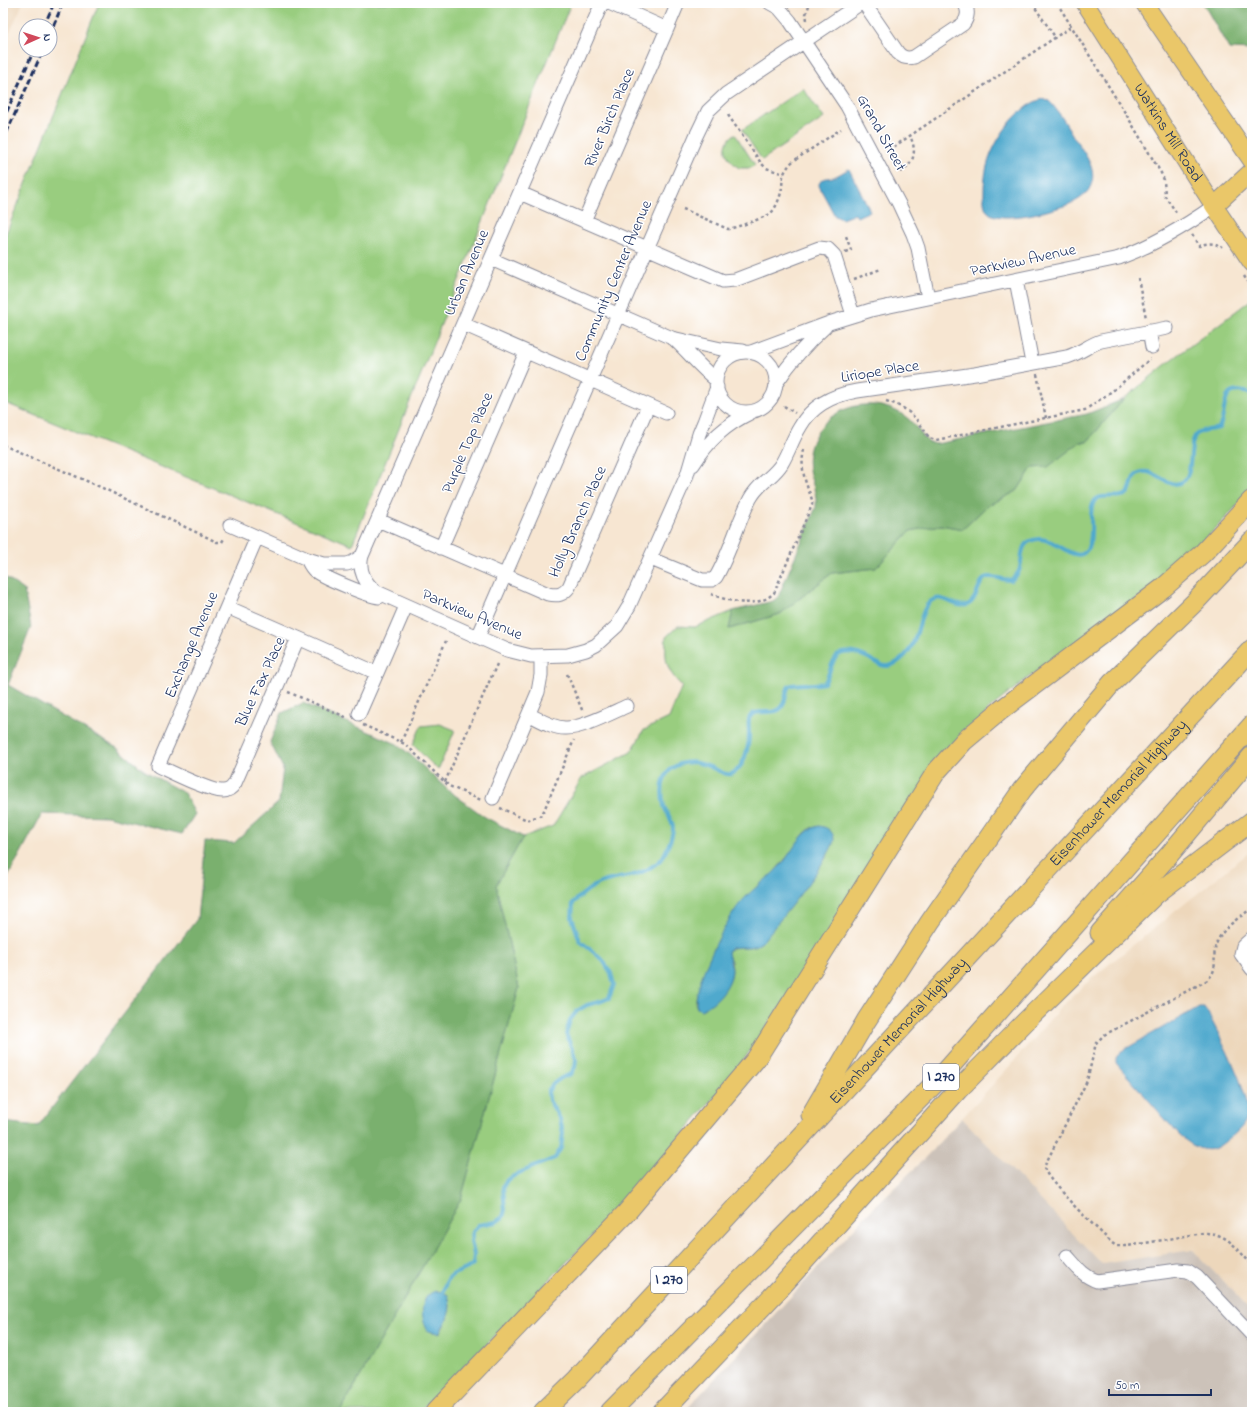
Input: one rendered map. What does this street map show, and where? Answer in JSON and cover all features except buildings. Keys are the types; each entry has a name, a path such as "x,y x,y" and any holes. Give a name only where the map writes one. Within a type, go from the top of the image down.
{"highway":[{"path":"435,1412 628,1212 756,1059 936,772 964,741 1000,710 1163,588 1203,553 1252,500"},
{"path":"793,1145 866,1021 930,922 1022,790 1112,683 1196,601 1252,542"},
{"name":"Eisenhower Memorial Highway","path":"543,1412 578,1378 1252,649"},
{"name":"I 270","path":"610,1412 939,1079 1252,725"},
{"name":"I 270","path":"662,1412 781,1287 958,1090 1026,1021 1252,756"},
{"path":"1026,1021 1156,894 1252,821"}],"main road":[{"name":"Watkins Mill Road","path":"1085,3 1214,206 1248,266"},
{"path":"1144,3 1252,161"},
{"path":"1214,206 1252,171"}],"street":[{"name":"Urban Avenue","path":"362,556 602,3"},
{"path":"609,3 667,29"},
{"name":"River Birch Place","path":"584,221 678,3"},
{"name":"Grand Street","path":"770,3 779,8 785,14 850,111 907,219 918,248 928,298"},
{"name":"Community Center Avenue","path":"478,637 708,111 726,94 861,3"},
{"path":"864,3 898,53 901,56 910,58 914,57 963,24 968,16 964,3"},
{"path":"520,193 715,278 728,281 735,280 819,248 828,249 834,255 853,315"},
{"name":"Parkview Avenue","path":"747,352 853,315 1119,258 1142,250 1185,226 1214,206"},
{"path":"491,259 672,338 721,349 759,354 766,359 776,373 776,390 772,398 764,406 753,411 737,411 730,407 724,401 716,384 695,359 672,338"},
{"path":"1016,280 1034,367"},
{"name":"Parkview Avenue","path":"777,382 789,364 804,346 829,323"},
{"path":"463,324 666,413"},
{"name":"Liriope Place","path":"651,558 702,580 712,580 716,577 745,510 756,490 780,466 804,420 817,407 830,399 845,393 857,391 1034,367 1076,354 1094,343 1167,328"},
{"path":"1148,331 1151,352"},
{"name":"Purple Top Place","path":"441,548 526,352"},
{"path":"716,384 718,372 727,358 735,354 747,352"},
{"name":"Parkview Avenue","path":"230,525 307,559 312,568 320,574 366,594 384,596 507,650 530,656 541,657 576,654 586,650 607,636 624,617 687,475 716,384"},
{"name":"Holly Branch Place","path":"505,575 548,594 561,595 566,592 648,406"},
{"name":"Parkview Avenue","path":"687,475 698,458 719,433 736,419 753,411"},
{"path":"378,520 505,575"},
{"name":"Exchange Avenue","path":"158,766 257,537"},
{"path":"307,559 324,564 340,565 354,562 362,556"},
{"path":"362,556 361,566 367,584 384,596"},
{"path":"355,720 406,606"},
{"path":"227,607 298,638"},
{"name":"Blue Fax Place","path":"158,766 215,791 227,791 232,788 298,638 377,673"},
{"path":"490,802 537,697 540,684 541,657"},
{"path":"530,715 560,728 570,728 586,724 627,706"},
{"path":"1252,938 1243,946 1241,954 1252,969"},
{"path":"1067,1256 1088,1278 1097,1281 1178,1270 1188,1271 1197,1277 1252,1335"}],"path":[{"path":"807,20 806,12 810,3"},
{"path":"1032,3 1055,37"},
{"path":"1057,3 1161,173 1164,180 1165,196 1185,226 1199,246 1214,243 1225,249"},
{"path":"889,150 1072,26"},
{"path":"728,115 761,163 766,168 784,174"},
{"path":"683,209 730,229 771,213 780,197 784,174 792,162 841,129"},
{"path":"900,172 909,166 913,158 914,147 910,136"},
{"path":"1248,266 1252,288"},
{"path":"852,279 881,269"},
{"path":"1138,278 1146,317"},
{"path":"882,400 903,408 912,414 923,427 929,438 934,440 1085,410 1125,381 1151,358 1151,352"},
{"path":"1034,367 1046,418"},
{"path":"784,406 799,416"},
{"path":"3,444 96,485 217,542 220,543 224,540 230,525"},
{"path":"721,597 748,603 766,599 774,593 812,505 803,471 805,447"},
{"path":"402,742 446,641"},
{"path":"445,783 497,664"},
{"path":"567,674 584,716"},
{"path":"288,692 344,717"},
{"path":"355,720 402,742 445,783 453,788 490,802 527,820 542,815 574,741 573,735"},
{"path":"1252,908 1228,927 1217,941 1214,956 1214,972 1206,982 1099,1039 1096,1043 1087,1081 1044,1167 1045,1171 1055,1185 1112,1244 1116,1246 1128,1246 1203,1233 1216,1234 1226,1239 1252,1264"}],"shaded area":[{"path":"3,3 23,3 3,47"},
{"path":"1252,850 1252,1312 1193,1250 1102,1265 962,1118 1062,1006 1092,978"},
{"path":"962,1118 1102,1264 1193,1250 1252,1312 1252,1412 684,1412 873,1208 919,1164"}],"green space":[{"path":"99,3 571,3 352,545 3,402 3,241"},
{"path":"1203,3 1252,3 1252,50 1229,49"},
{"path":"803,88 824,118 762,160 742,130"},
{"path":"735,134 755,165 750,168 739,168 734,164 726,152 727,143"},
{"path":"1252,299 1252,490 1175,571 1029,677 988,710 733,1075 622,1205 485,1346 418,1412 340,1412 461,1199 519,988 496,885 523,837 553,826 582,778 631,752 644,730 669,718 682,686 676,680 667,664 666,637 678,626 695,627 733,611 729,629 780,614 832,573 876,568 910,531 941,525 963,529 987,506 1017,491 1032,468 1048,466 1080,442 1087,442 1124,399 1165,365","holes":["812,827 828,855 803,890 762,942 755,946 733,948 728,951 731,961 731,978 723,990 697,1008 695,1003 697,994 770,877 804,834","436,1291 443,1292 448,1295 450,1306 450,1311 440,1333"]},
{"path":"1124,399 1087,442 1080,442 1048,467 1032,468 1017,491 987,506 963,529 941,525 910,531 876,568 832,573 780,614 729,629 733,611 773,601 778,597 816,507 815,493 808,461 814,438 822,426 832,417 844,410 857,406 872,405 886,407 905,416 928,442 936,444 1087,414"},
{"path":"3,576 24,590 31,627 8,685 117,748 145,771 184,793 195,814 182,834 107,816 42,814 3,886"},
{"path":"303,703 397,744 448,790 485,817 523,837 496,885 519,988 461,1199 340,1412 3,1412 3,1122 38,1126 197,919 205,841 234,843 279,802 283,768 270,742 282,713"},
{"path":"440,724 455,730 438,770 413,745 421,726"}],"water":[{"path":"1043,99 1049,101 1055,107 1088,159 1091,166 1093,179 1090,188 1080,199 1067,205 1043,212 1015,217 993,215 987,211 984,204 985,180 988,161 1001,135 1013,119 1030,104"},
{"path":"849,169 870,211 857,217 855,214 842,219 835,216 820,190 819,184 823,179 835,176"},
{"path":"819,826 829,830 834,839 832,847 815,874 762,942 755,946 729,949 728,953 732,970 726,988 717,999 707,1007 701,1010 697,1008 696,999 704,970 720,936 736,909 747,896 782,864 798,841 808,831"},
{"path":"1199,1007 1204,1007 1208,1013 1227,1050 1245,1096 1248,1109 1245,1122 1233,1136 1216,1148 1205,1150 1194,1146 1179,1135 1116,1063 1116,1058 1120,1052"},
{"path":"436,1291 443,1292 448,1295 450,1306 447,1319 439,1333 428,1331 423,1320 423,1308 426,1297 430,1293"}],"waterway":[{"path":"443,1292 445,1284 451,1276 473,1264 474,1255 471,1240 473,1232 478,1225 496,1222 503,1217 505,1210 503,1187 507,1180 519,1173 555,1158 561,1148 563,1133 560,1119 549,1100 548,1091 553,1084 561,1078 571,1074 575,1067 576,1059 566,1034 570,1020 577,1011 587,1005 609,998 614,985 611,973 602,959 580,941 572,918 573,903 585,892 596,885 641,872 648,869 663,857 673,832 672,822 664,806 662,796 665,777 671,769 682,763 694,762 706,765 727,774 736,772 747,751 749,739 749,719 757,712 773,712 780,709 784,704 789,686 798,684 824,683 835,659 843,653 859,654 885,666 890,666 896,663 910,649 915,640 926,606 931,601 940,599 964,606 969,604 975,598 980,584 986,578 993,577 1011,580 1019,571 1022,551 1031,540 1044,539 1070,552 1081,555 1089,546 1091,539 1092,507 1098,498 1104,496 1119,497 1125,495 1130,490 1136,475 1144,472 1155,475 1171,483 1176,484 1182,482 1188,473 1193,442 1198,433 1219,428 1222,421 1226,400 1233,392 1241,391 1252,394"}],"railway":[{"path":"47,18 54,3"},
{"path":"57,18 63,3"},
{"path":"3,120 30,58"},
{"path":"3,141 39,58"}]}
